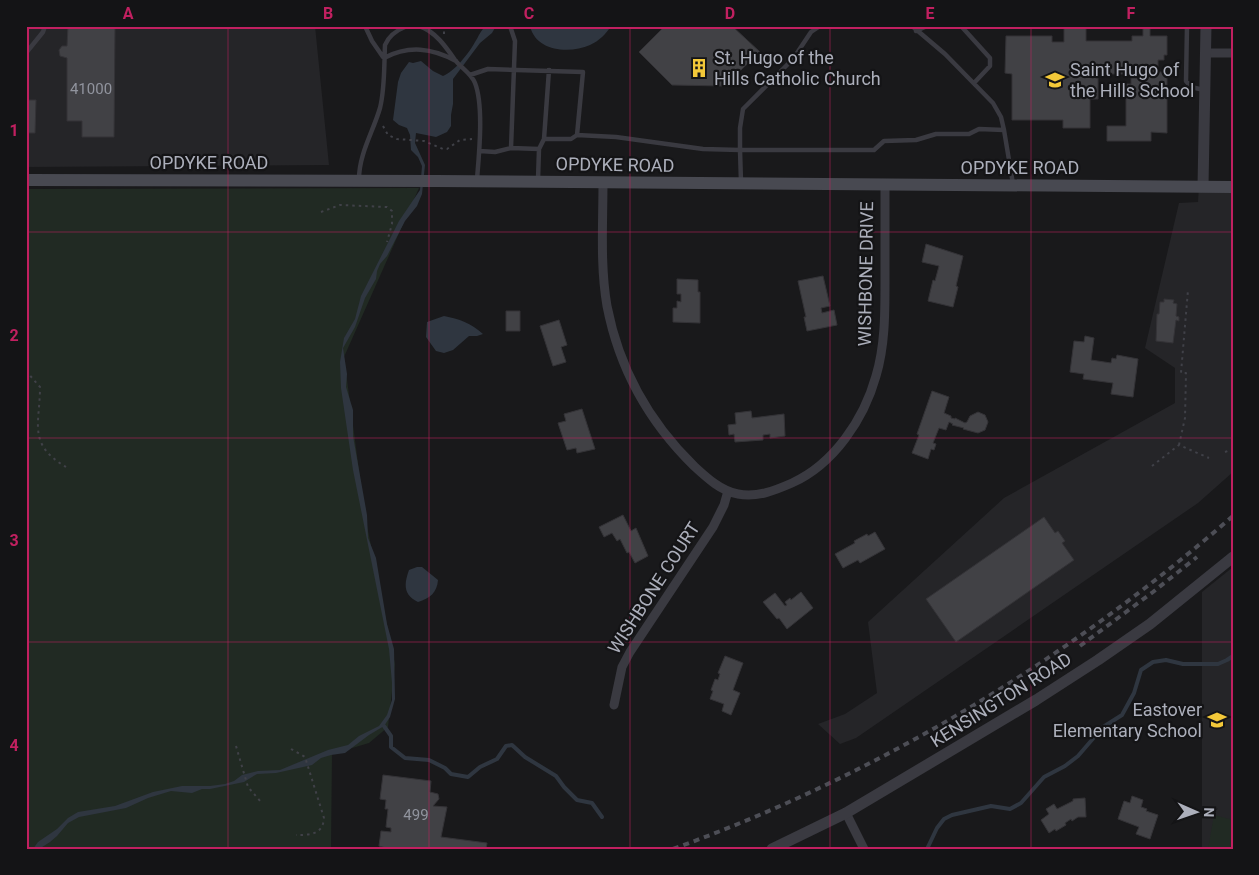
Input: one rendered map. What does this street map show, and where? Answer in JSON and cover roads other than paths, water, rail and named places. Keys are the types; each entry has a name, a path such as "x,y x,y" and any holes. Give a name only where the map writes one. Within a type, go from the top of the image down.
{"main road":[{"name":"OPDYKE ROAD","path":"26,180 436,180 1233,187"}],"street":[{"path":"1203,186 1206,26"},
{"path":"1206,53 1233,53"},
{"name":"WISHBONE DRIVE","path":"603,182 603,274 605,292 612,328 629,375 646,409 667,436 704,475 728,491 743,495 762,494 785,486 817,468 832,454 850,430 863,408 876,378 882,347 885,299 884,184"},
{"name":"WISHBONE COURT","path":"614,705 622,667 666,596 705,539 722,510 728,491"},
{"name":"KENSINGTON ROAD","path":"772,849 846,813 1036,700 1150,624 1233,557"},
{"path":"846,813 864,849"}],"lane":[{"path":"26,53 44,32 45,26"},
{"path":"365,26 372,41 384,58"},
{"path":"359,181 359,166 376,121 383,92 385,45 387,39 397,30 407,26"},
{"path":"419,26 431,31 451,53 456,62"},
{"path":"510,26 515,41 512,148"},
{"path":"741,184 740,128 743,109 793,58 811,32 820,26"},
{"path":"912,26 945,54 998,109 1004,130 1013,185"},
{"path":"916,31 927,26"},
{"path":"961,26 990,58 990,66 974,84"},
{"path":"1186,26 1186,81 1191,87 1205,90"},
{"path":"384,58 400,51 419,49 439,52 456,62 470,75 475,84 478,98 480,151 477,181"},
{"path":"470,75 488,68 582,72 577,135"},
{"path":"538,181 539,149 544,139 550,70"},
{"path":"544,139 572,139 577,135 616,137 703,149 874,150 884,141 916,140 936,134 969,134 979,129 1004,130"},
{"path":"480,151 495,152 512,148 539,149"}],"waterway":[{"path":"927,849 937,828 944,819 952,815 991,806 1010,809 1021,803 1044,777 1065,766 1078,756 1103,727 1122,715 1134,693 1141,670 1153,662 1166,660 1183,664 1218,664 1233,656"},
{"path":"384,726 391,736 391,747 405,758 429,760 445,768 451,774 468,777 480,767 497,759 506,746 512,745 525,757 556,776 577,800 592,803 602,817"}],"railway":[{"path":"673,849 750,819 824,786 897,749 968,708 1037,665 1105,618 1170,569 1233,516"},
{"path":"1080,646 1197,557"}],"place":[{"name":"St. Hugo of the Hills Catholic Church","path":"699,68"},
{"name":"Saint Hugo of the Hills School","path":"1055,80"},
{"name":"Eastover Elementary School","path":"1217,720"}]}
